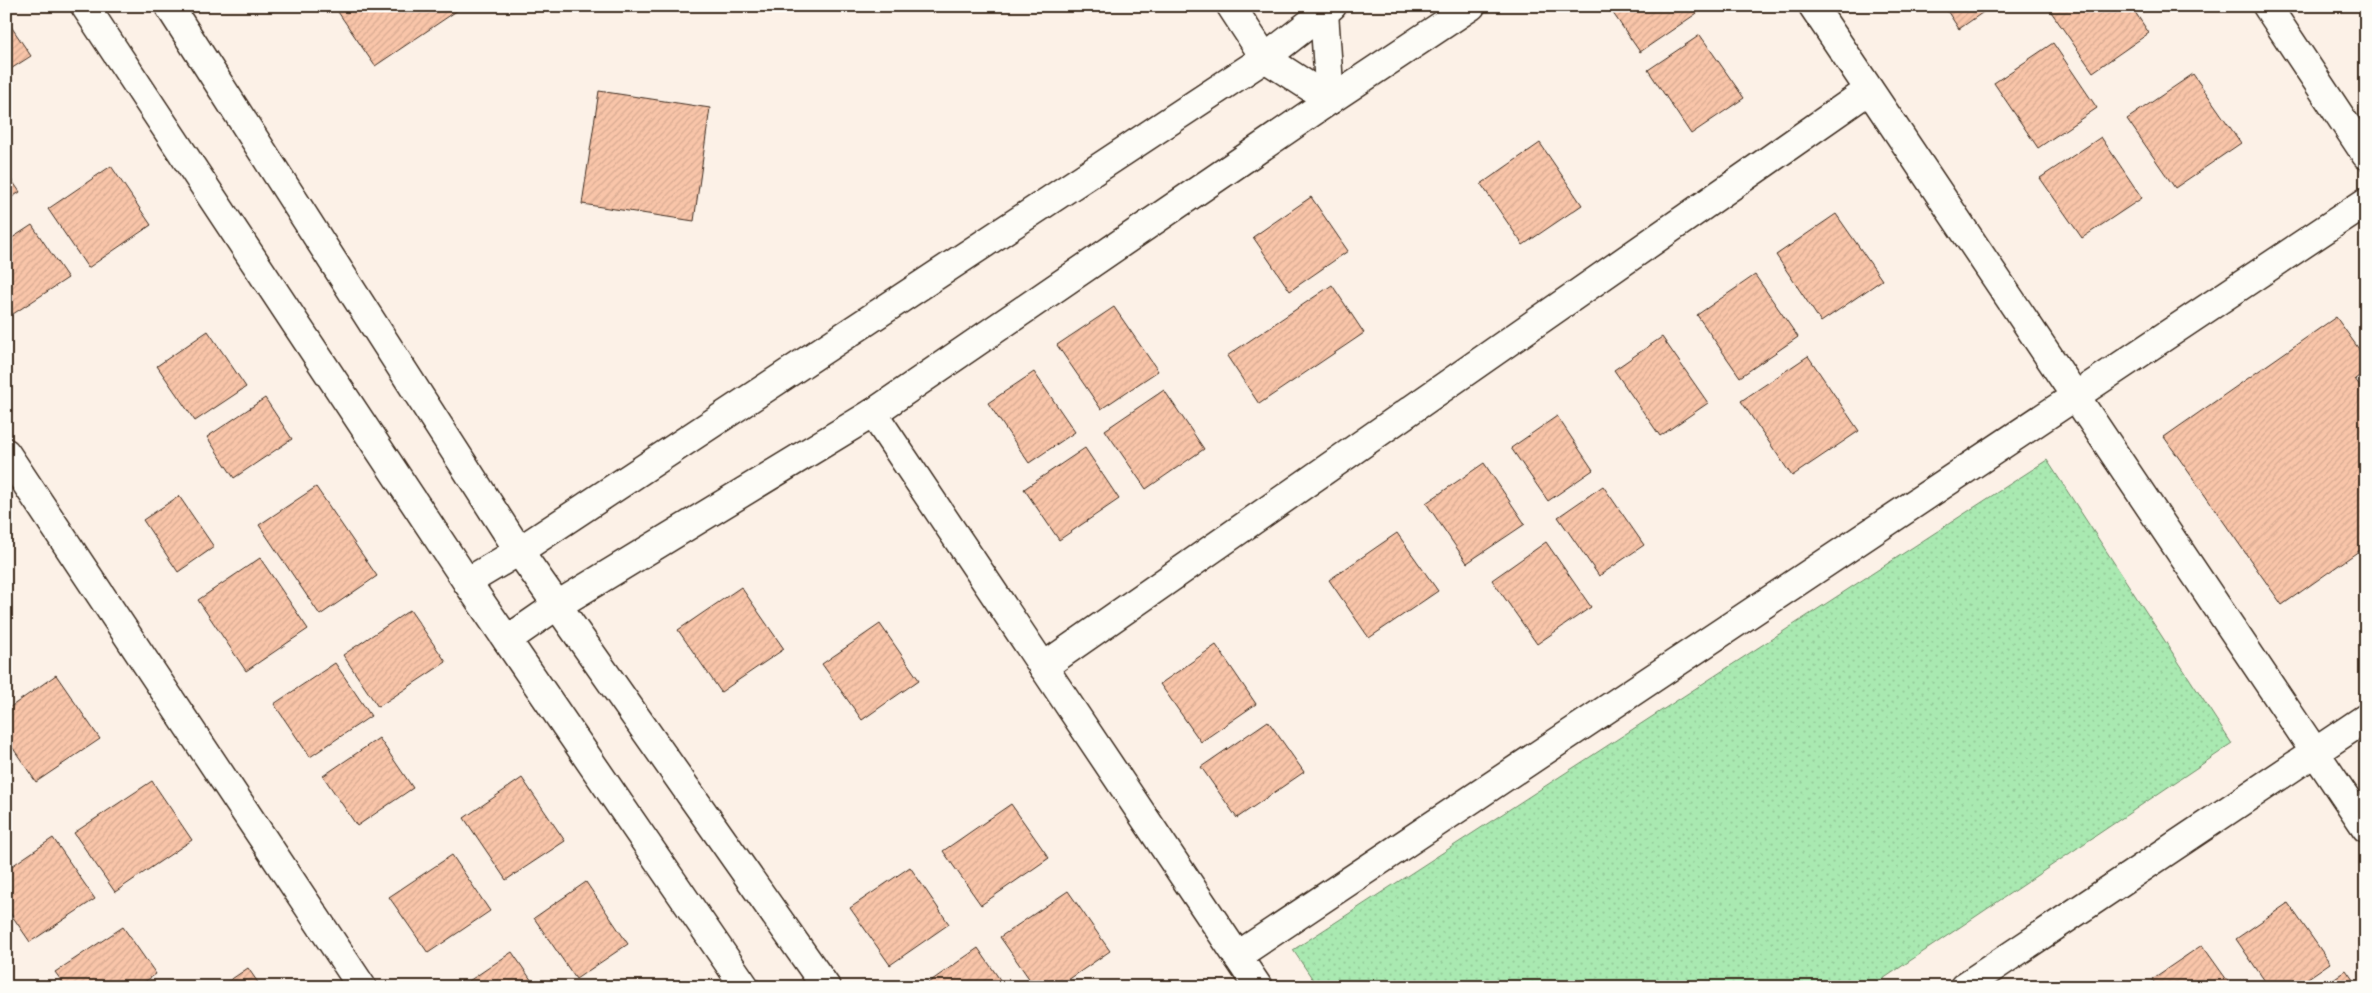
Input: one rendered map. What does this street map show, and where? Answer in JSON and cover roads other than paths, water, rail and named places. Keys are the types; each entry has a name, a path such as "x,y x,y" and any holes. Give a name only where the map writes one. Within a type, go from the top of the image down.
{"street":[{"path":"85,6 467,582 745,987"},
{"path":"169,6 519,551 826,987"},
{"path":"1231,6 1265,58 1330,100"},
{"path":"507,640 556,606 873,413 1330,100 1471,6"},
{"path":"1813,6 2366,828"},
{"path":"2267,6 2366,155"},
{"path":"467,582 519,551 1265,58 1326,8"},
{"path":"1326,8 1330,100"},
{"path":"1043,667 1869,90"},
{"path":"1237,956 2366,202"},
{"path":"873,413 1258,987"},
{"path":"6,453 362,987"},
{"path":"1964,987 2366,718"}]}
